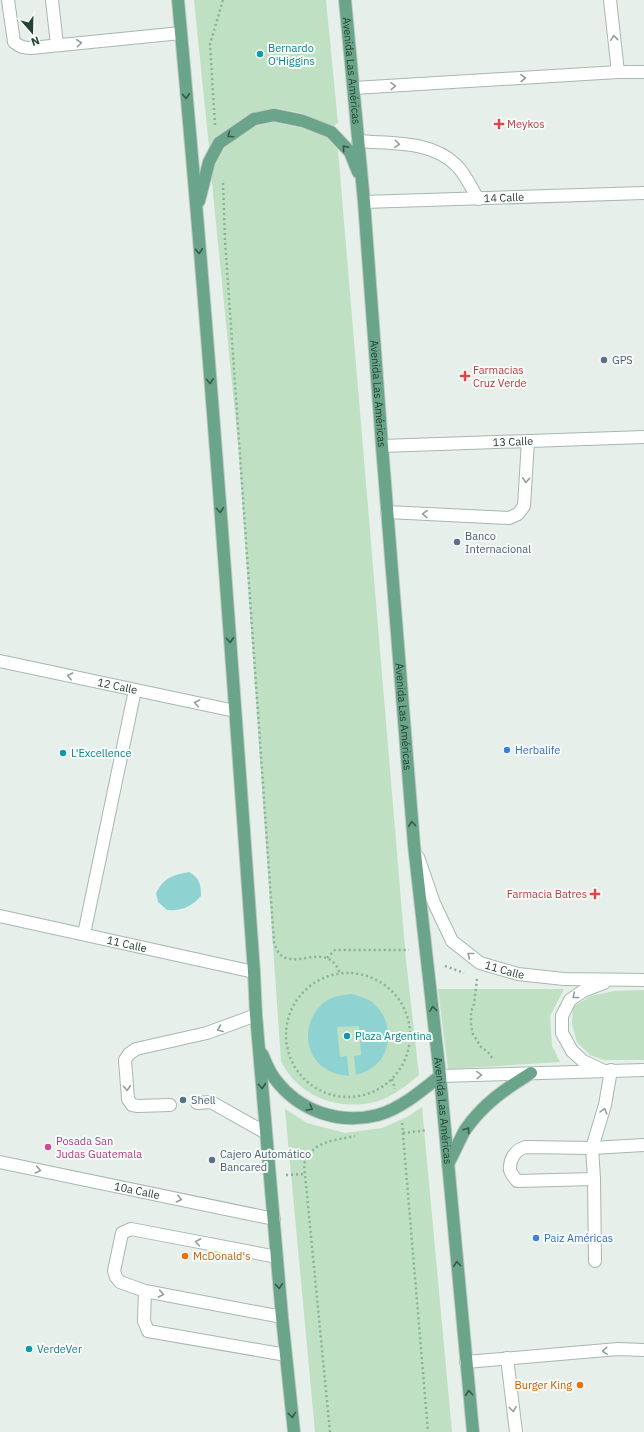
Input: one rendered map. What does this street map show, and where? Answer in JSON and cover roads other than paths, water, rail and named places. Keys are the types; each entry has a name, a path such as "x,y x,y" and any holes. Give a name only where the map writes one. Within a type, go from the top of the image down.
{"main road":[{"path":"178,0 236,711 256,1015 282,1317 294,1432"},
{"name":"Avenida Las Américas","path":"345,0 364,202 414,845 440,1076 473,1432"},
{"path":"196,212 209,162 220,143 254,119 274,115 303,121 331,132 350,152 362,182"},
{"path":"259,1048 274,1078 289,1095 313,1111 346,1118 378,1115 401,1105 440,1076"},
{"path":"448,1164 465,1131 481,1111 501,1092 531,1073"}],"street":[{"path":"8,0 14,42 19,46 31,48 56,46 181,33"},
{"path":"52,0 56,46"},
{"path":"610,0 618,72"},
{"path":"354,88 618,72 644,72"},
{"path":"358,141 419,146 438,152 457,165 478,198"},
{"name":"14 Calle","path":"364,202 644,193"},
{"name":"13 Calle","path":"382,446 644,437"},
{"path":"387,512 509,518 518,514 524,506 528,441"},
{"name":"12 Calle","path":"0,661 236,711"},
{"path":"84,934 135,690"},
{"name":"11 Calle","path":"414,845 434,903 452,941 480,964 518,974 564,979 611,981 644,980"},
{"name":"11 Calle","path":"0,916 254,972"},
{"path":"608,1071 583,1060 572,1051 562,1034 562,1016 570,1000 583,991 611,981"},
{"path":"170,1105 132,1105 128,1099 125,1060 128,1054 136,1049 208,1034 256,1015"},
{"path":"440,1076 644,1070"},
{"path":"595,1261 592,1148 605,1105 608,1071"},
{"path":"197,1103 211,1102 266,1133"},
{"path":"594,1179 517,1181 510,1169 513,1157 518,1150 526,1147 592,1148 644,1145"},
{"name":"10a Calle","path":"0,1162 274,1219"},
{"path":"277,1257 131,1229 122,1234 114,1271 120,1282 145,1291 282,1317"},
{"path":"145,1291 144,1321 148,1331 286,1355"},
{"path":"466,1362 618,1350 644,1350"},
{"path":"507,1358 516,1432"}],"water":[{"path":"189,872 198,879 201,888 201,896 186,908 167,910 158,902 156,893 166,880"},
{"path":"352,994 363,997 375,1004 386,1021 388,1038 387,1047 379,1061 369,1070 356,1075 354,1056 361,1055 359,1026 337,1027 340,1057 347,1056 349,1076 332,1072 318,1062 312,1054 308,1035 309,1026 318,1008 332,998"}],"place":[{"name":"Bernardo O'Higgins","path":"260,54"},
{"name":"Meykos","path":"499,124"},
{"name":"GPS","path":"604,360"},
{"name":"Farmacias Cruz Verde","path":"465,376"},
{"name":"Banco Internacional","path":"457,542"},
{"name":"Herbalife","path":"507,750"},
{"name":"L'Excellence","path":"63,753"},
{"name":"Farmacia Batres","path":"595,894"},
{"name":"Plaza Argentina","path":"347,1036"},
{"name":"Shell","path":"183,1100"},
{"name":"Posada San Judas Guatemala","path":"48,1147"},
{"name":"Cajero Automático Bancared","path":"212,1160"},
{"name":"Paiz Américas","path":"536,1238"},
{"name":"McDonald's","path":"185,1256"},
{"name":"VerdeVer","path":"29,1349"},
{"name":"Burger King","path":"580,1385"}]}
